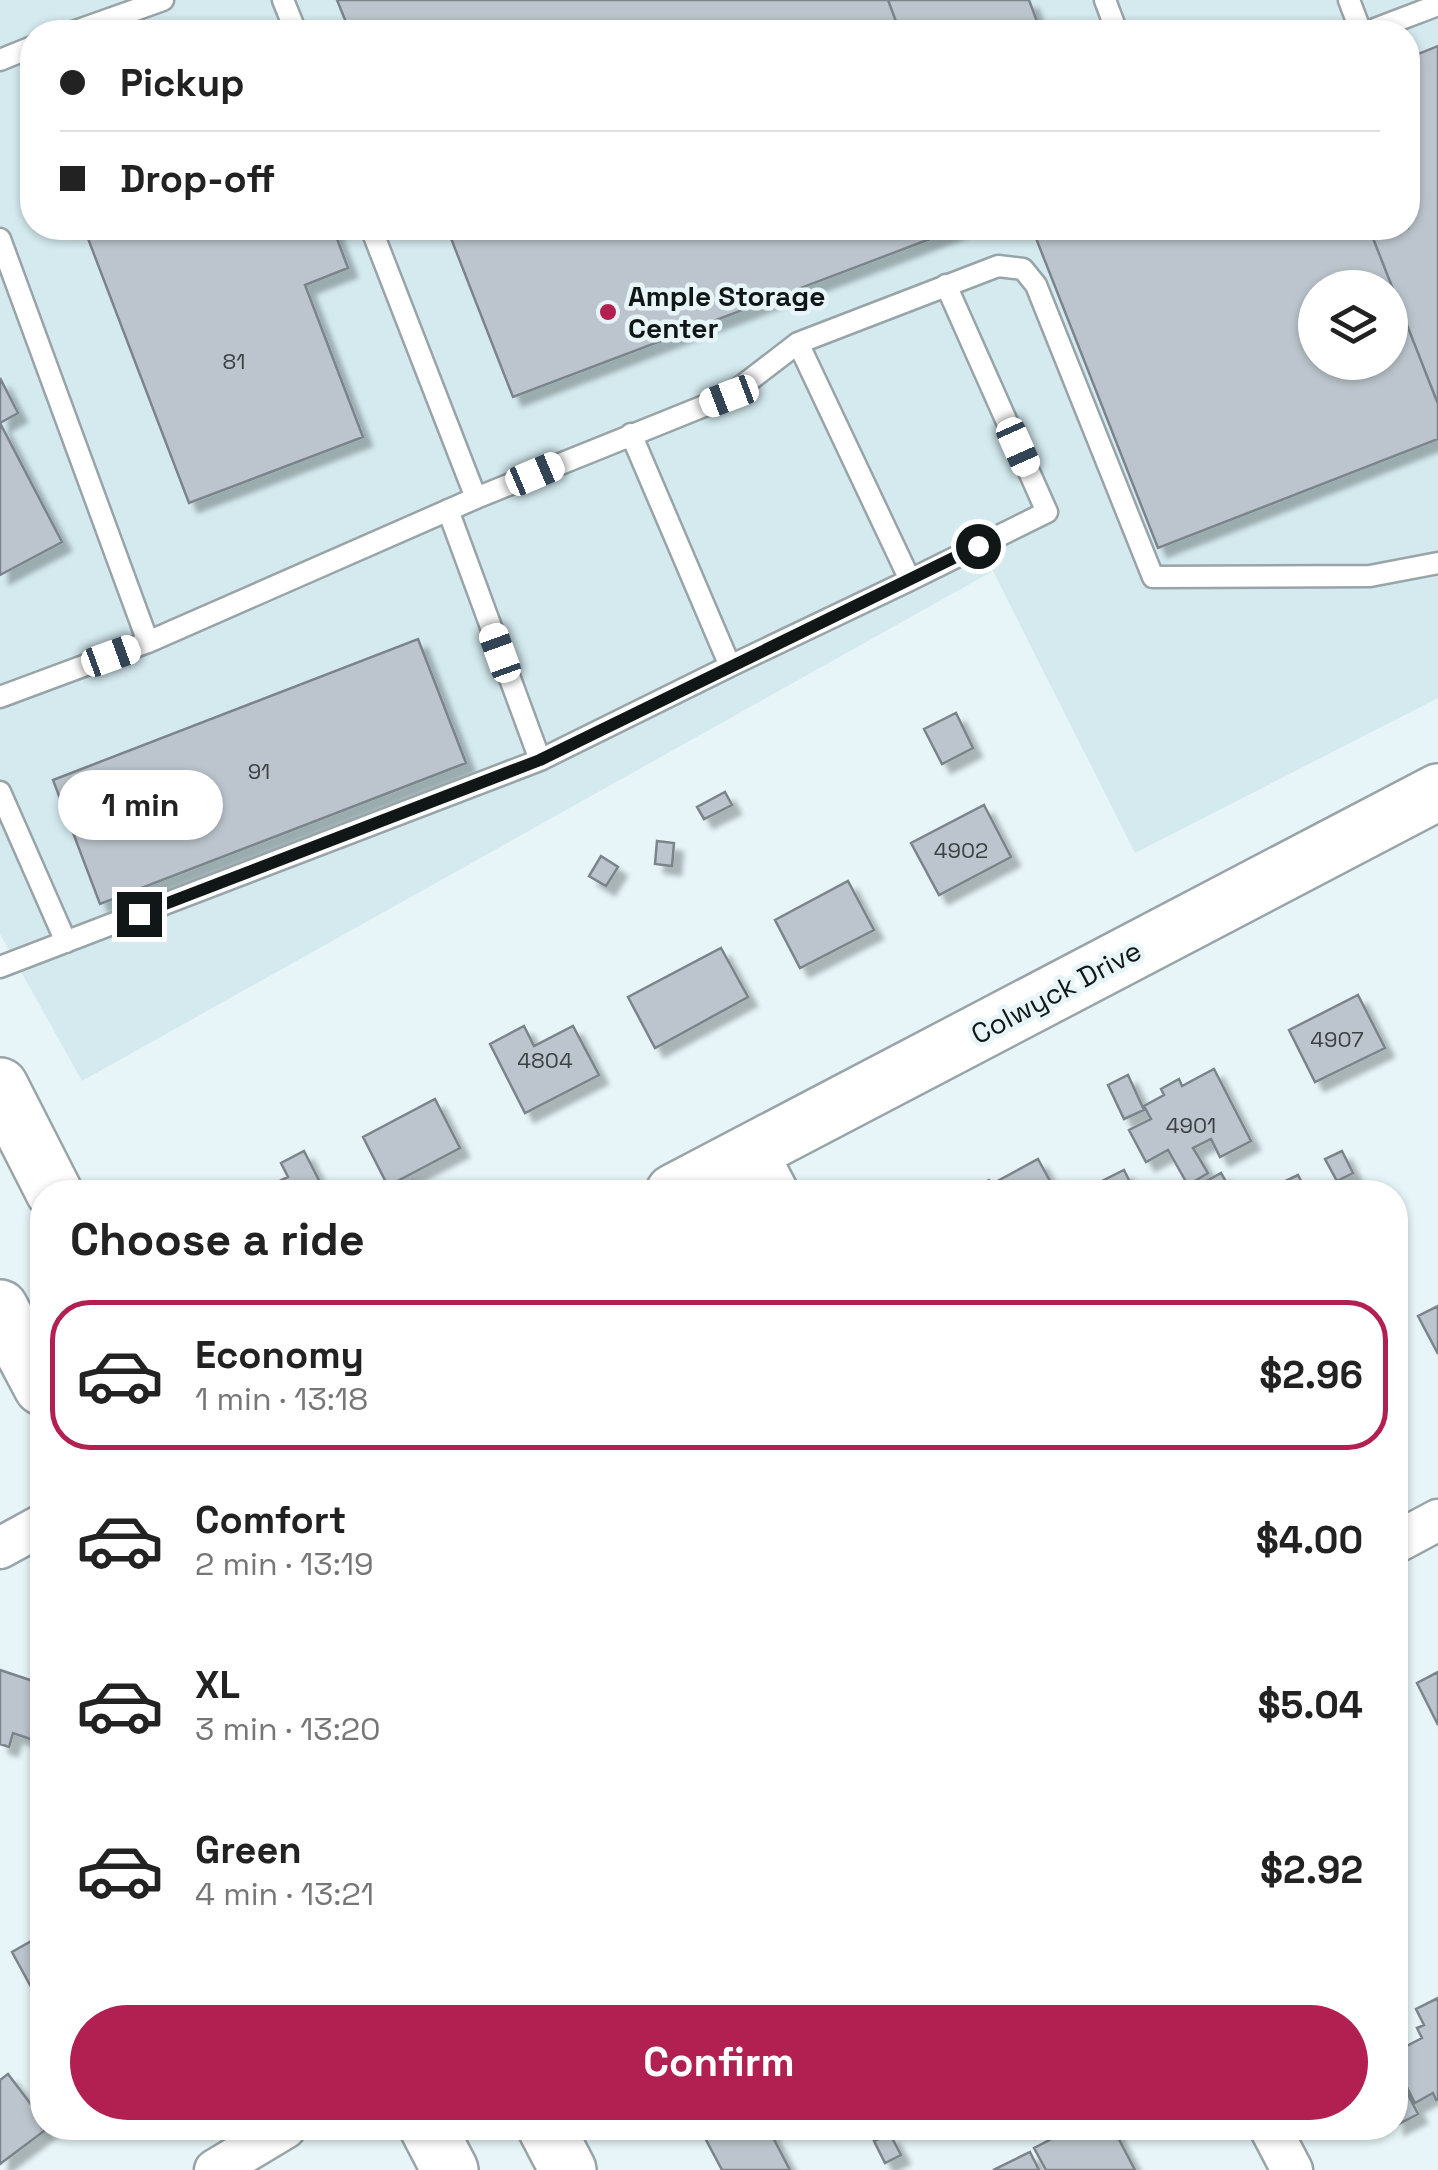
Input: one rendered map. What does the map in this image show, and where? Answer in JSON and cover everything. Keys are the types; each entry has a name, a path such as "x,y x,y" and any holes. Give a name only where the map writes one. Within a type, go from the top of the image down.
{"street":[{"name":"Colwyck Drive","path":"727,1180 767,1171 1438,792"},
{"path":"0,1086 48,1180"},
{"path":"0,1308 30,1364"},
{"path":"1408,1535 1438,1520"},
{"path":"0,1548 30,1532"},
{"path":"215,2170 265,2140"},
{"path":"434,2140 450,2170"},
{"path":"552,2140 568,2170"},
{"path":"1276,2140 1292,2170"}],"lane":[{"path":"107,20 163,0"},
{"path":"1397,20 1438,5"},
{"path":"0,239 148,642"},
{"path":"377,240 476,498"},
{"path":"0,697 148,642 476,498 729,396 798,343 998,266 1023,269 1036,285 1153,578 1370,576 1438,564"},
{"path":"0,967 540,760 1046,512 946,285"},
{"path":"798,343 910,580"},
{"path":"631,434 730,666"},
{"path":"448,510 540,760"},
{"path":"0,792 66,942"}],"shaded area":[{"path":"0,0 1438,0 1438,698 1135,853 993,571 82,1081 0,934"}],"building":[{"path":"337,0 888,0 896,20 345,20"},
{"path":"888,0 1029,0 1036,20 896,20"},
{"path":"1438,46 1438,404 1408,327 1408,270 1385,270 1374,240 1420,240 1420,53"},
{"path":"89,240 338,240 348,268 305,285 363,437 189,503"},
{"name":"Ample Storage Center","path":"452,240 927,240 513,397"},
{"path":"1037,240 1374,240 1385,270 1298,270 1298,380 1408,380 1408,327 1438,404 1438,439 1158,548"},
{"path":"0,378 18,413 0,423"},
{"path":"0,423 62,542 0,575"},
{"path":"418,639 466,763 100,904 53,780"},
{"path":"956,713 973,748 942,764 924,729"},
{"path":"725,792 732,805 704,819 697,807"},
{"path":"984,805 1011,857 939,895 911,843"},
{"path":"657,841 674,843 672,866 655,864"},
{"path":"601,856 618,867 606,886 589,876"},
{"path":"848,881 874,930 800,968 775,920"},
{"path":"721,948 748,997 655,1048 628,997"},
{"path":"1358,995 1385,1048 1315,1082 1289,1030"},
{"path":"524,1026 534,1046 573,1026 599,1075 525,1113 490,1044"},
{"path":"1214,1069 1251,1141 1220,1157 1211,1139 1193,1148 1208,1173 1196,1180 1185,1180 1168,1150 1146,1162 1129,1130 1151,1119 1144,1106 1164,1095 1161,1089 1179,1079 1182,1086"},
{"path":"1128,1075 1144,1110 1124,1119 1108,1085"},
{"path":"435,1099 460,1148 399,1180 385,1180 363,1137"},
{"path":"304,1151 319,1180 282,1180 288,1177 281,1163"},
{"path":"1342,1151 1353,1173 1336,1180 1325,1159"},
{"path":"1038,1159 1049,1180 999,1180"},
{"path":"1124,1170 1129,1180 1104,1180"},
{"path":"1438,1306 1438,1354 1418,1316"},
{"path":"0,1670 30,1680 30,1739 13,1733 9,1747 0,1744"},
{"path":"1438,1672 1438,1725 1417,1683"},
{"path":"30,1942 30,1985 12,1952"},
{"path":"1438,1998 1438,2099 1433,2093 1415,2103 1408,2089 1408,2045 1422,2038 1417,2028 1424,2025 1416,2009"},
{"path":"8,2074 30,2103 32,2140 0,2164 0,2080"},
{"path":"1408,2095 1418,2114 1408,2119"},
{"path":"706,2140 774,2140 790,2170 722,2170"},
{"path":"893,2140 901,2155 885,2163 874,2141"},
{"path":"1050,2140 1119,2140 1135,2170 1046,2170 1034,2148"},
{"path":"1030,2152 1039,2170 993,2170"}],"place":[{"name":"Ample Storage Center","path":"608,312"}],"route":[{"path":"139,914 540,760 978,546"}]}
